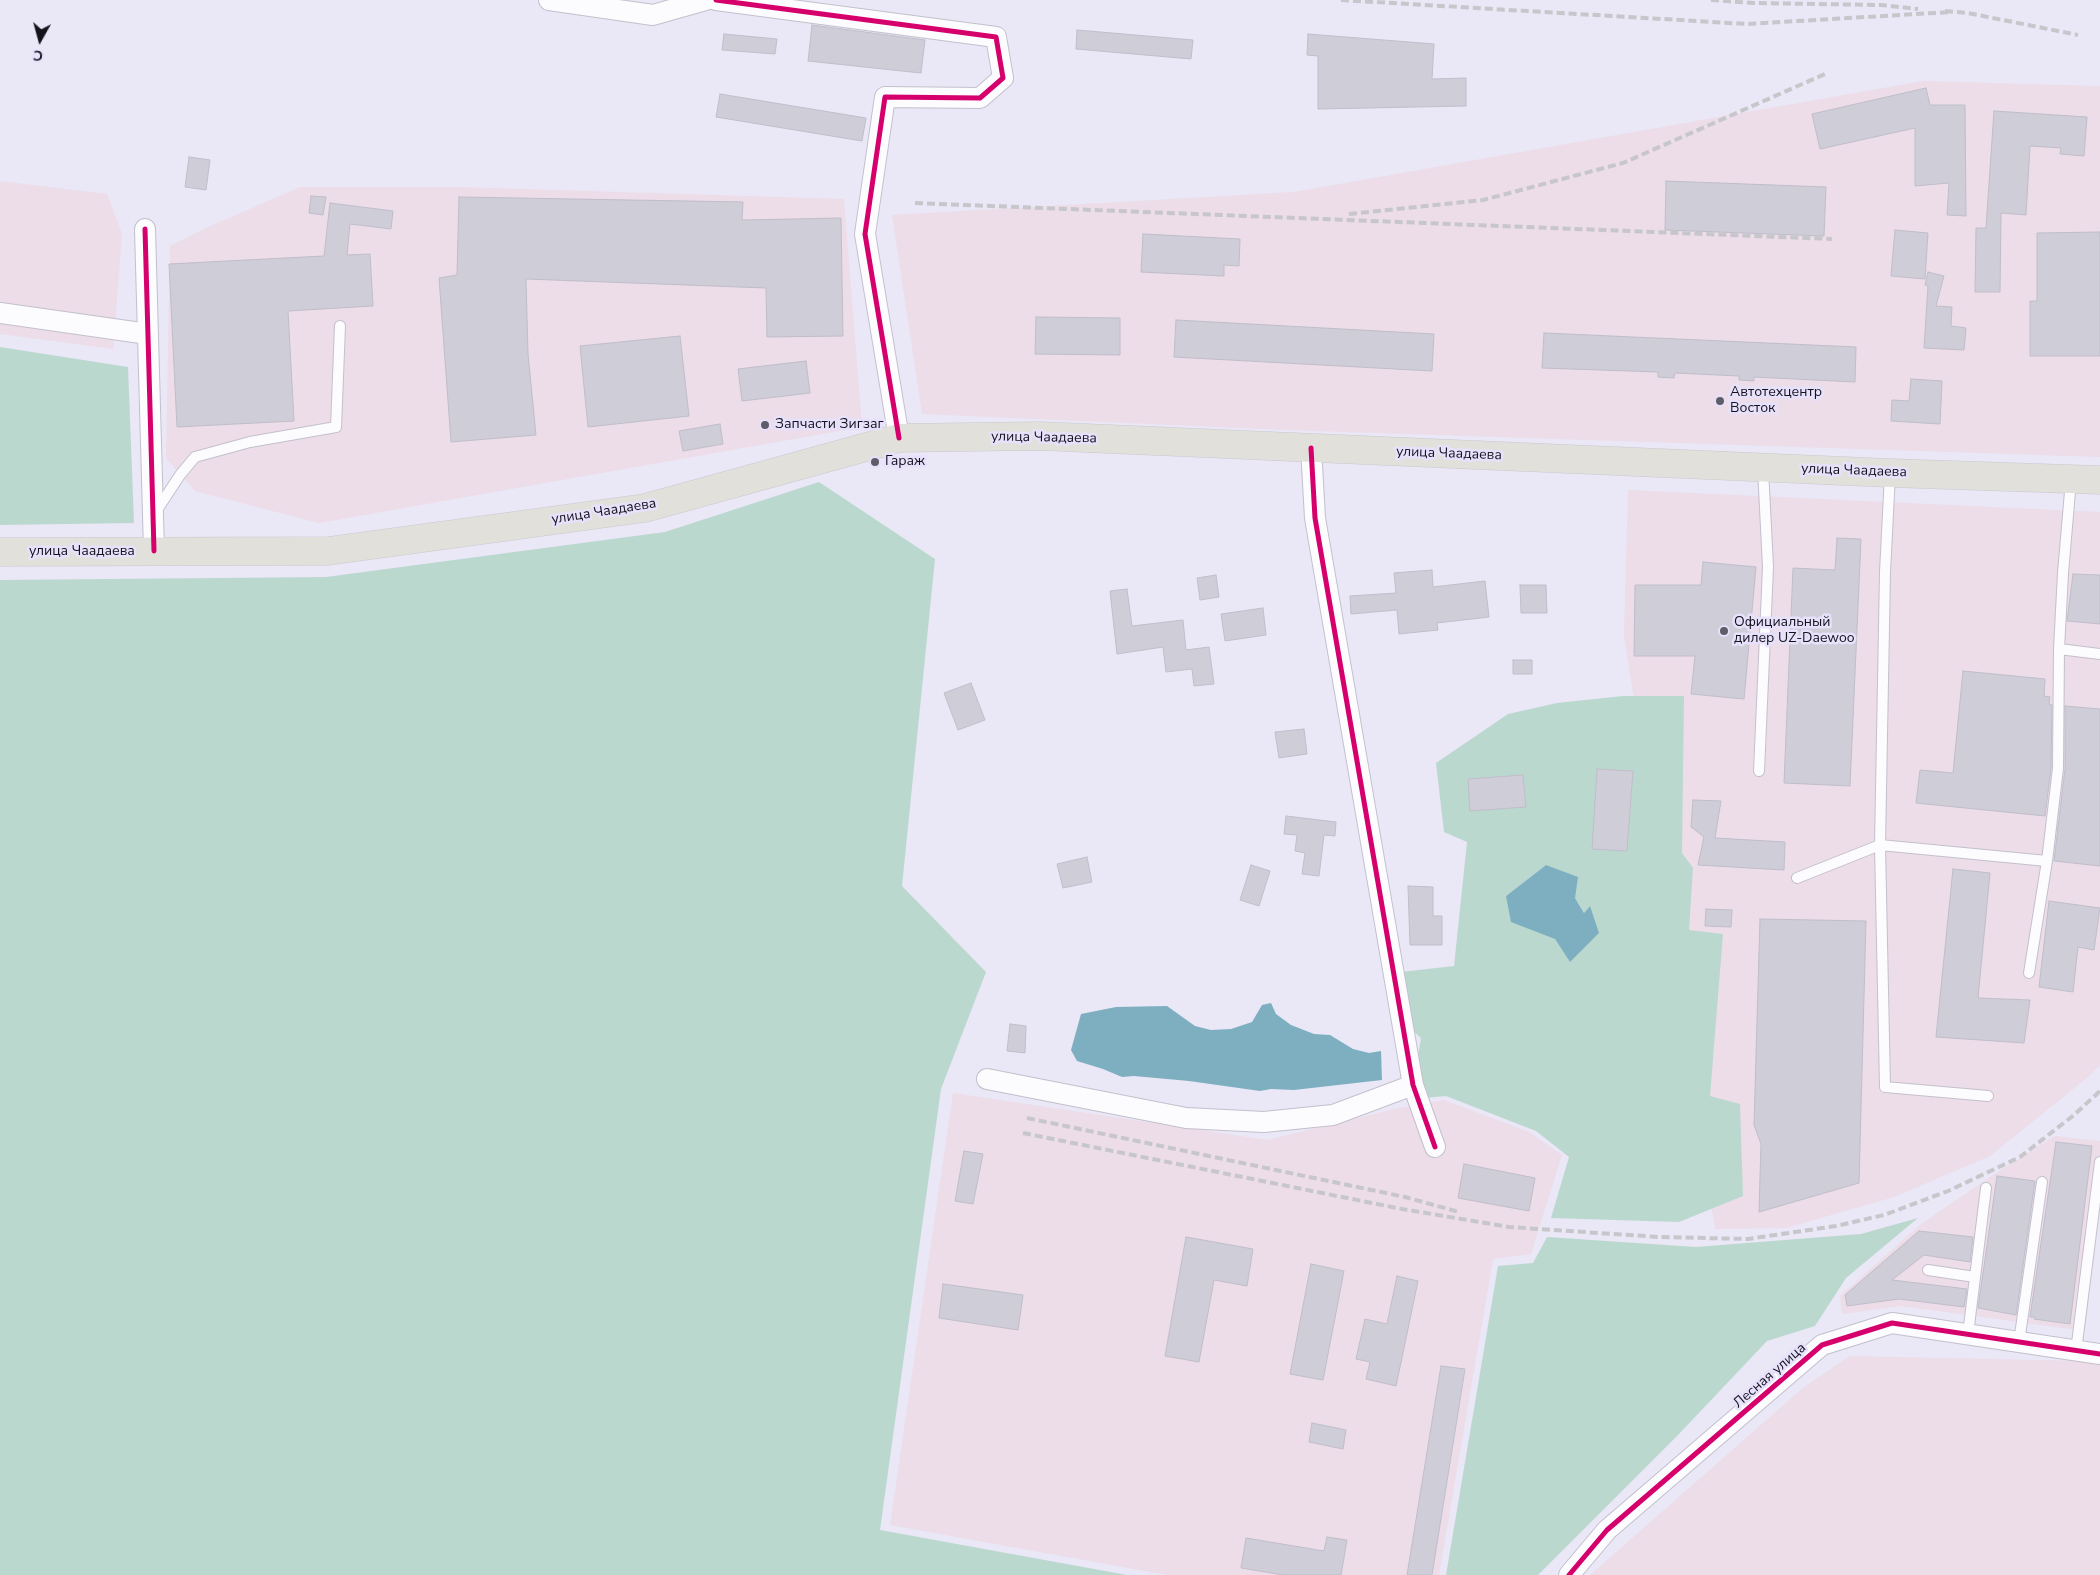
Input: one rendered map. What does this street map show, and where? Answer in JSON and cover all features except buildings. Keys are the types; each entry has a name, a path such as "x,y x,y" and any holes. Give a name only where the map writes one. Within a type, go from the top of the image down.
{"main road":[{"name":"улица Чаадаева","path":"0,552 328,551 645,508 899,438 1040,436 1763,468 2100,480"}],"street":[{"path":"549,0 653,15 706,0"},
{"path":"716,0 996,37 1003,78 980,98 885,97 866,234 899,438"},
{"path":"145,229 154,551"},
{"path":"0,314 148,334"},
{"path":"1311,448 1315,518 1413,1085 1435,1147"},
{"path":"987,1078 1186,1118 1264,1122 1333,1115 1413,1085"},
{"name":"Лесная улица","path":"1569,1575 1607,1530 1822,1345 1892,1323 2100,1354"}],"lane":[{"path":"153,517 180,475 195,457 250,442 336,426 340,326"},
{"path":"1759,771 1768,567 1763,468"},
{"path":"1890,473 1885,572 1880,845 1885,1088 1988,1096"},
{"path":"2029,973 2047,860 2058,768 2059,649 2071,479"},
{"path":"2059,649 2100,654"},
{"path":"1797,878 1880,845 2047,860"},
{"path":"2076,1351 2100,1162"},
{"path":"2019,1342 2042,1182"},
{"path":"1968,1334 1986,1188"},
{"path":"1928,1270 1975,1277"}],"shaded area":[{"path":"1923,81 2100,86 2100,457 1286,430 922,414 892,215 1294,192"},
{"path":"0,181 107,194 122,234 113,349 0,334"},
{"path":"300,187 460,187 844,199 862,427 319,523 195,491 166,458 170,246"},
{"path":"1628,490 2100,512 2100,1065 2088,1077 1990,1156 1894,1197 1786,1228 1715,1229 1624,635"},
{"path":"953,1093 1267,1140 1399,1108 1444,1100 1529,1132 1562,1155 1531,1254 1493,1259 1439,1575 1167,1575 890,1525"},
{"path":"2055,1136 2100,1141 2100,1202 2085,1331 1901,1306 1842,1314 1840,1296 1921,1224"},
{"path":"1850,1356 2084,1361 2100,1364 2100,1575 1590,1575 1804,1387"}],"green space":[{"path":"0,347 128,367 134,523 0,525"},
{"path":"819,482 935,559 902,886 986,972 941,1089 880,1530 1127,1575 0,1575 0,580 326,577 665,532"},
{"path":"1623,696 1684,696 1682,853 1693,868 1689,930 1723,934 1710,1096 1740,1104 1743,1196 1679,1222 1551,1218 1569,1157 1536,1131 1446,1096 1423,1098 1416,1069 1421,1038 1409,1027 1401,972 1454,966 1467,842 1444,832 1436,763 1508,714 1557,703","holes":["1546,865 1575,898 1584,913 1589,907 1570,961 1555,939 1506,896"]},
{"path":"1918,1218 1846,1278 1815,1326 1767,1341 1678,1435 1538,1575 1446,1575 1498,1266 1533,1263 1547,1237 1696,1247 1861,1234"}],"water":[{"path":"1546,865 1578,877 1575,898 1584,913 1590,906 1599,933 1570,962 1555,939 1511,922 1506,896"},
{"path":"1271,1003 1276,1014 1291,1025 1314,1034 1330,1035 1353,1049 1369,1053 1381,1051 1382,1080 1294,1090 1271,1089 1260,1091 1189,1081 1134,1076 1122,1077 1077,1061 1071,1050 1081,1014 1116,1007 1167,1006 1195,1026 1211,1030 1231,1029 1252,1022 1262,1005"}],"railway":[{"path":"1341,0 1747,24 1951,12"},
{"path":"1711,0 1753,3 1881,5 1918,9"},
{"path":"1945,11 1968,13 2078,35"},
{"path":"1349,214 1483,200 1623,163 1825,74"},
{"path":"915,203 1832,239"},
{"path":"1023,1133 1402,1209 1509,1227 1659,1237 1748,1239 1836,1226 1884,1215 1948,1191 2020,1157 2074,1115 2100,1091"},
{"path":"1027,1118 1405,1197 1459,1212"}],"cycle path":[{"path":"716,0 996,37 1003,78 980,98 885,97 865,234 899,438"},
{"path":"145,229 154,551"},
{"path":"1311,448 1315,518 1413,1085 1435,1147"},
{"path":"1569,1575 1607,1530 1822,1345 1892,1323 2100,1354"}],"place":[{"name":"Автотехцентр Восток","path":"1720,401"},
{"name":"Запчасти Зигзаг","path":"765,425"},
{"name":"Гараж","path":"875,462"},
{"name":"Официальный дилер UZ-Daewoo","path":"1724,631"}]}
